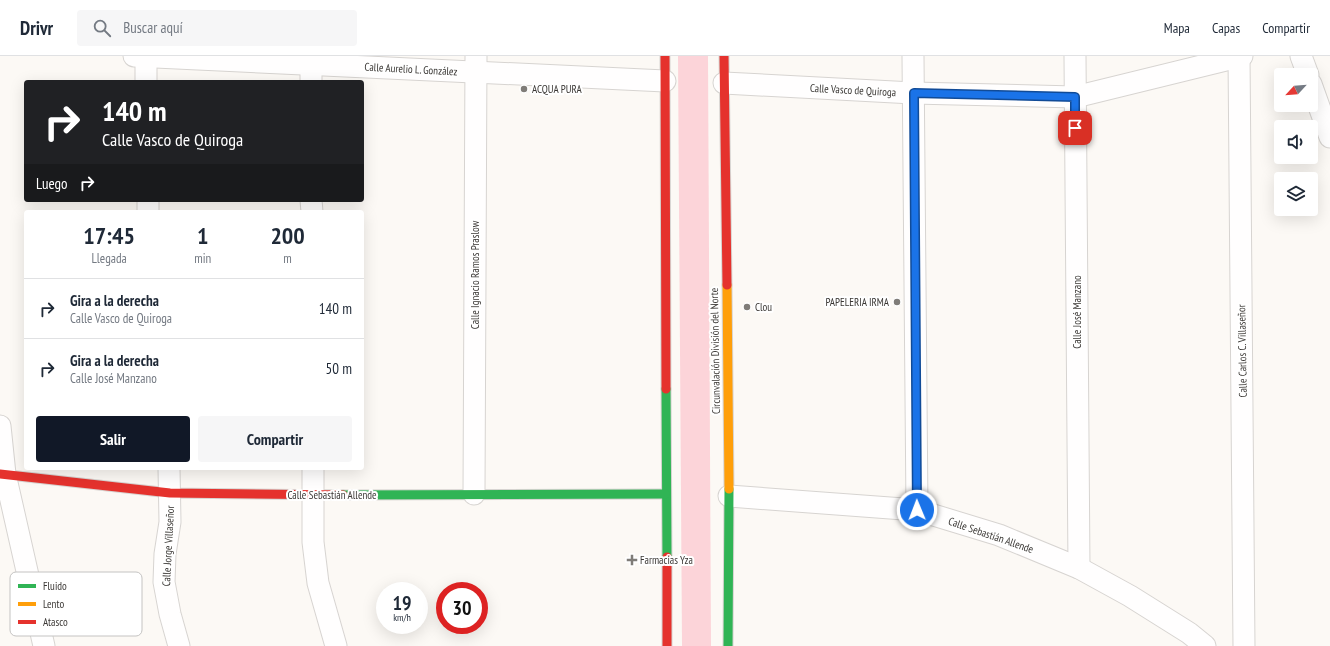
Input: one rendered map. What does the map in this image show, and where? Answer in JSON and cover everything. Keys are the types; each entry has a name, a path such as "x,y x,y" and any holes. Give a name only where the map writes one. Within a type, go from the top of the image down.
{"main road":[{"path":"664,56 665,494 667,646"},
{"name":"Circunvalación División del Norte","path":"724,56 728,646"},
{"name":"Calle Sebastián Allende","path":"2,474 170,493 313,495 665,494"}],"street":[{"name":"Calle Aurelio L. González","path":"142,56 311,67 476,64 664,80"},
{"path":"142,56 146,80"},
{"path":"913,56 917,510"},
{"name":"Calle José Manzano","path":"1075,56 1079,568"},
{"name":"Calle Vasco de Quiroga","path":"724,83 914,93 1075,97 1240,56"},
{"name":"Calle Carlos C. Villaseñor","path":"1240,56 1244,646"},
{"path":"1301,56 1305,68"},
{"name":"Calle Ignacio Ramos Praslow","path":"474,494 476,64"},
{"path":"1318,103 1330,136"},
{"path":"0,426 2,474 26,572"},
{"name":"Calle Jorge Villaseñor","path":"169,470 170,522 165,554 164,582 170,614 179,646"},
{"path":"313,470 313,542 318,583 336,646"},
{"name":"Calle Sebastián Allende","path":"728,496 917,510 999,535 1079,568 1130,596 1189,633 1205,646"},
{"path":"42,636 44,646"}],"shaded area":[{"path":"678,56 708,56 711,646 682,646"}],"traffic: fast":[{"path":"666,389 667,557"},
{"path":"728,646 729,489"},
{"path":"343,495 665,494"}],"traffic: slow":[{"path":"727,285 729,489"}],"traffic: jam":[{"path":"665,56 666,389"},
{"path":"724,56 727,285"},
{"path":"0,474 170,493 343,495"},
{"path":"667,557 667,646"}],"place":[{"name":"ACQUA PURA","path":"524,89"},
{"name":"PAPELERIA IRMA","path":"897,302"},
{"name":"Clou","path":"747,307"},
{"name":"Farmacias Yza","path":"632,560"}],"route":[{"path":"917,510 914,93 1075,97 1075,128"}]}
